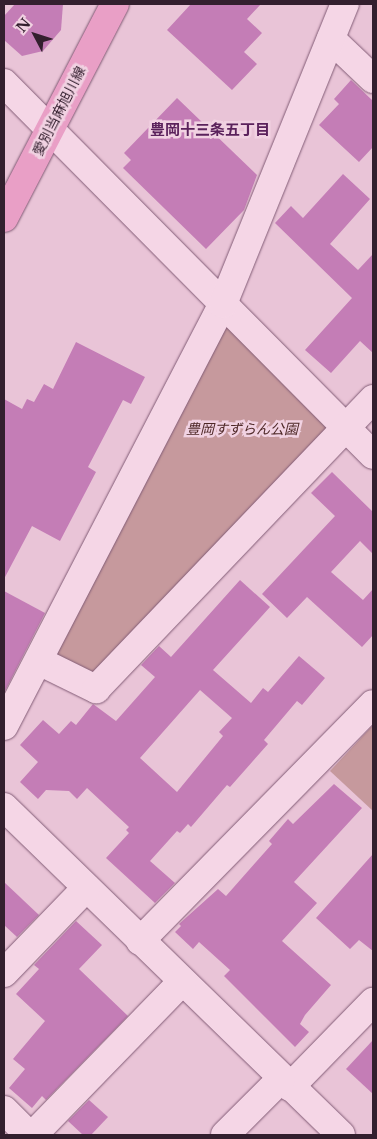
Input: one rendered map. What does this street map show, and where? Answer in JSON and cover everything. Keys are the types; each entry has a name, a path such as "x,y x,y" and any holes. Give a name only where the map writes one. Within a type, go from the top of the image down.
{"main road":[{"name":"愛別当麻旭川線","path":"4,218 115,4"}],"street":[{"path":"4,726 40,661 223,304 345,4"},
{"path":"332,39 373,79"},
{"path":"4,83 373,454"},
{"path":"40,661 96,689 373,399"},
{"path":"140,941 373,704"},
{"path":"4,807 341,1135"},
{"path":"4,973 86,888"},
{"path":"33,1135 182,982"},
{"path":"225,1135 286,1083 373,1002"},
{"path":"4,1110 29,1135"}],"green space":[{"name":"豊岡すずらん公園","path":"223,304 346,428 96,689 39,661"},
{"path":"373,725 373,811 330,771"}],"building":[{"path":"15,4 63,4 61,30 43,51 22,56 4,40 4,16"},
{"path":"191,4 261,4 247,19 262,33 244,52 257,64 232,90 167,30"},
{"path":"351,80 373,101 373,147 359,162 319,125 339,104 334,99"},
{"path":"177,98 257,175 244,210 206,249 123,168 131,160 124,153"},
{"path":"343,174 370,199 330,244 358,270 373,254 373,353 360,341 331,373 305,350 352,298 275,223 291,206 303,218"},
{"path":"76,342 145,377 131,404 123,400 88,467 96,472 60,541 32,526 4,579 4,399 22,409 27,399 34,402 44,384 53,389"},
{"path":"332,472 373,512 373,554 360,541 331,572 363,600 373,589 373,635 362,647 307,597 287,618 262,594 335,516 311,493"},
{"path":"240,580 270,607 213,670 251,703 263,688 268,692 299,656 325,678 302,705 297,701 264,740 268,744 230,787 227,785 191,827 188,824 180,833 177,831 150,861 175,883 155,903 106,858 129,833 126,830 129,827 87,788 77,799 69,791 46,790 38,799 20,782 38,762 20,745 43,720 59,734 71,721 76,725 93,704 116,721 155,677 141,665 159,646 171,657","holes":["200,690 232,718 219,732 223,736 177,792 140,758"]},
{"path":"4,591 45,613 4,693"},
{"path":"334,784 362,808 294,882 317,903 282,941 331,985 305,1015 300,1024 309,1032 295,1047 224,976 230,970 199,942 193,949 175,932 181,926 179,924 218,889 226,896 272,844 269,841 288,819 293,824"},
{"path":"373,854 373,951 359,940 350,949 316,918"},
{"path":"4,882 39,915 17,937 4,925"},
{"path":"76,921 102,945 79,969 128,1016 46,1100 42,1096 32,1108 9,1088 25,1069 13,1059 45,1021 16,994 39,969 34,965"},
{"path":"373,1040 373,1094 346,1069"},
{"path":"89,1100 108,1117 91,1135 83,1135 68,1121"}],"district":[{"name":"豊岡十三条五丁目","path":"210,130"}]}
